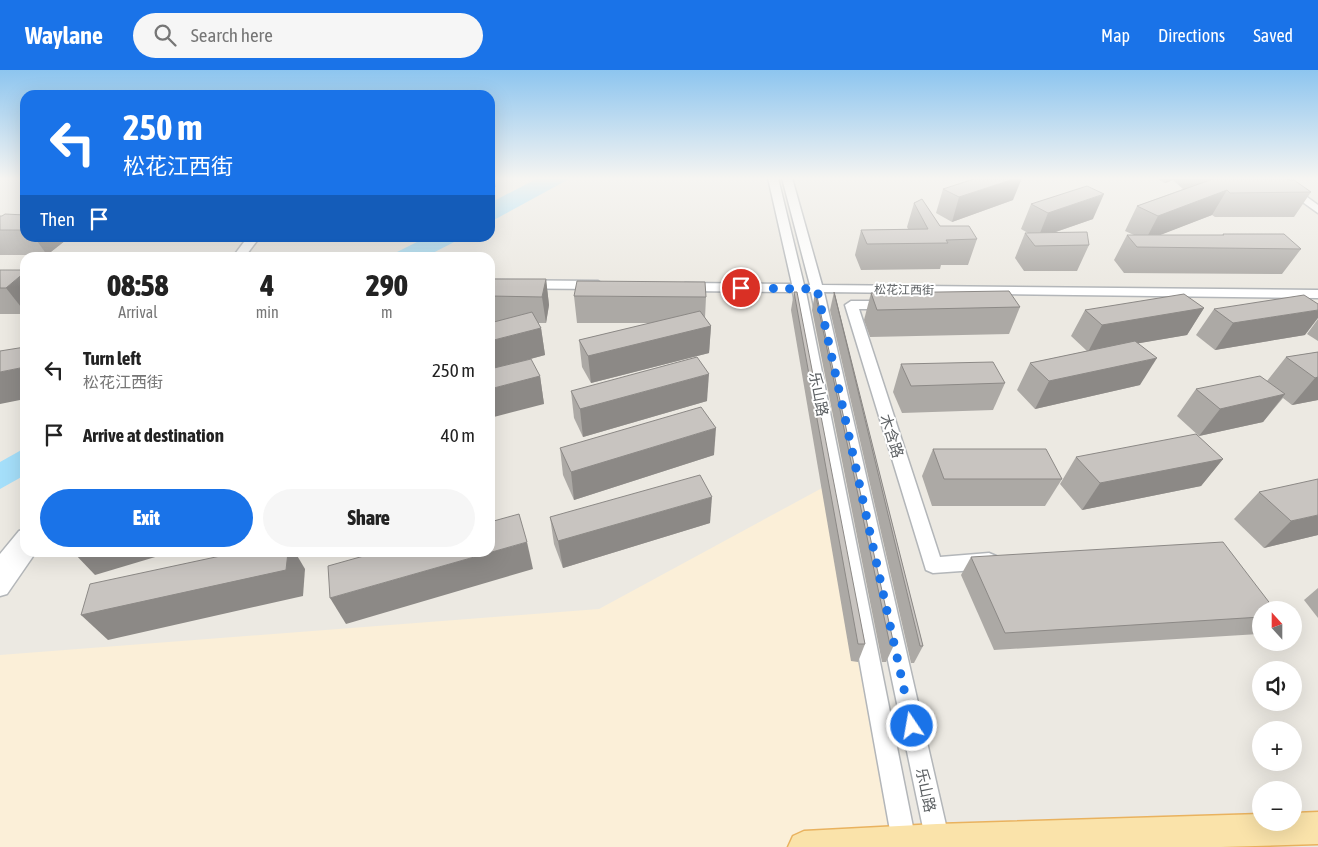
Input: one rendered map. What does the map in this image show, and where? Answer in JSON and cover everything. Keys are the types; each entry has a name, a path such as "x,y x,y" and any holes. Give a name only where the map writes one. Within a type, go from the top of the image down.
{"main road":[{"path":"804,847 938,844 1318,828"}],"street":[{"name":"乐山路","path":"785,214 808,288 938,844"},
{"name":"乐山路","path":"794,214 904,844"},
{"path":"495,284 610,285"},
{"name":"松花江西街","path":"670,286 1318,294"},
{"name":"木含路","path":"1003,560 933,565 851,304 1017,305"},
{"path":"0,568 20,542"},
{"path":"0,588 22,557"}],"shaded area":[{"path":"835,481 904,842 804,847 0,847 0,655 599,609"}],"water":[{"path":"495,214 504,214 495,219"},
{"path":"417,242 454,242 435,252 397,252"},
{"path":"20,451 20,478 0,489 0,462"}],"building":[{"path":"5,214 20,215 20,230 0,230 0,216"},
{"path":"920,214 932,214 940,226 969,226 977,239 946,240 948,243 867,244 861,230 928,229"},
{"path":"1087,232 1089,245 1035,246 1025,233"},
{"path":"1284,234 1301,249 1137,247 1127,235 1224,235"},
{"path":"0,270 20,270 20,276 6,288 0,288"},
{"path":"495,279 546,279 542,297 495,296"},
{"path":"577,281 705,282 706,297 574,296"},
{"path":"1009,291 1020,307 877,310 871,293"},
{"path":"794,292 797,292 865,644 858,644"},
{"path":"816,292 894,645 890,645"},
{"path":"834,292 923,646 920,646"},
{"path":"1184,294 1204,308 1102,325 1085,310"},
{"path":"1304,295 1318,304 1318,310 1233,323 1214,309"},
{"path":"700,311 711,326 588,356 579,340"},
{"path":"532,312 541,328 495,340 495,322"},
{"path":"1135,341 1157,358 1049,381 1030,363"},
{"path":"20,348 20,368 0,372 0,351"},
{"path":"1318,352 1318,377 1315,378 1286,357"},
{"path":"697,357 709,374 580,409 571,391"},
{"path":"531,359 540,376 495,388 495,368"},
{"path":"993,362 1005,383 911,386 901,364"},
{"path":"1260,376 1285,394 1220,409 1196,389"},
{"path":"701,407 716,428 571,472 560,448"},
{"path":"1196,434 1223,459 1100,483 1076,457"},
{"path":"933,449 1046,449 1062,479 944,479"},
{"path":"700,475 712,497 558,541 550,517"},
{"path":"1318,479 1318,515 1291,521 1259,492"},
{"path":"519,514 527,542 495,551 495,521"},
{"path":"1223,542 1268,601 1252,601 1252,618 1005,633 971,557"},
{"path":"216,557 287,557 286,570 81,615 90,584"},
{"path":"360,557 474,557 330,598 328,566"}],"route":[{"path":"741,288 817,289 912,726"}]}
